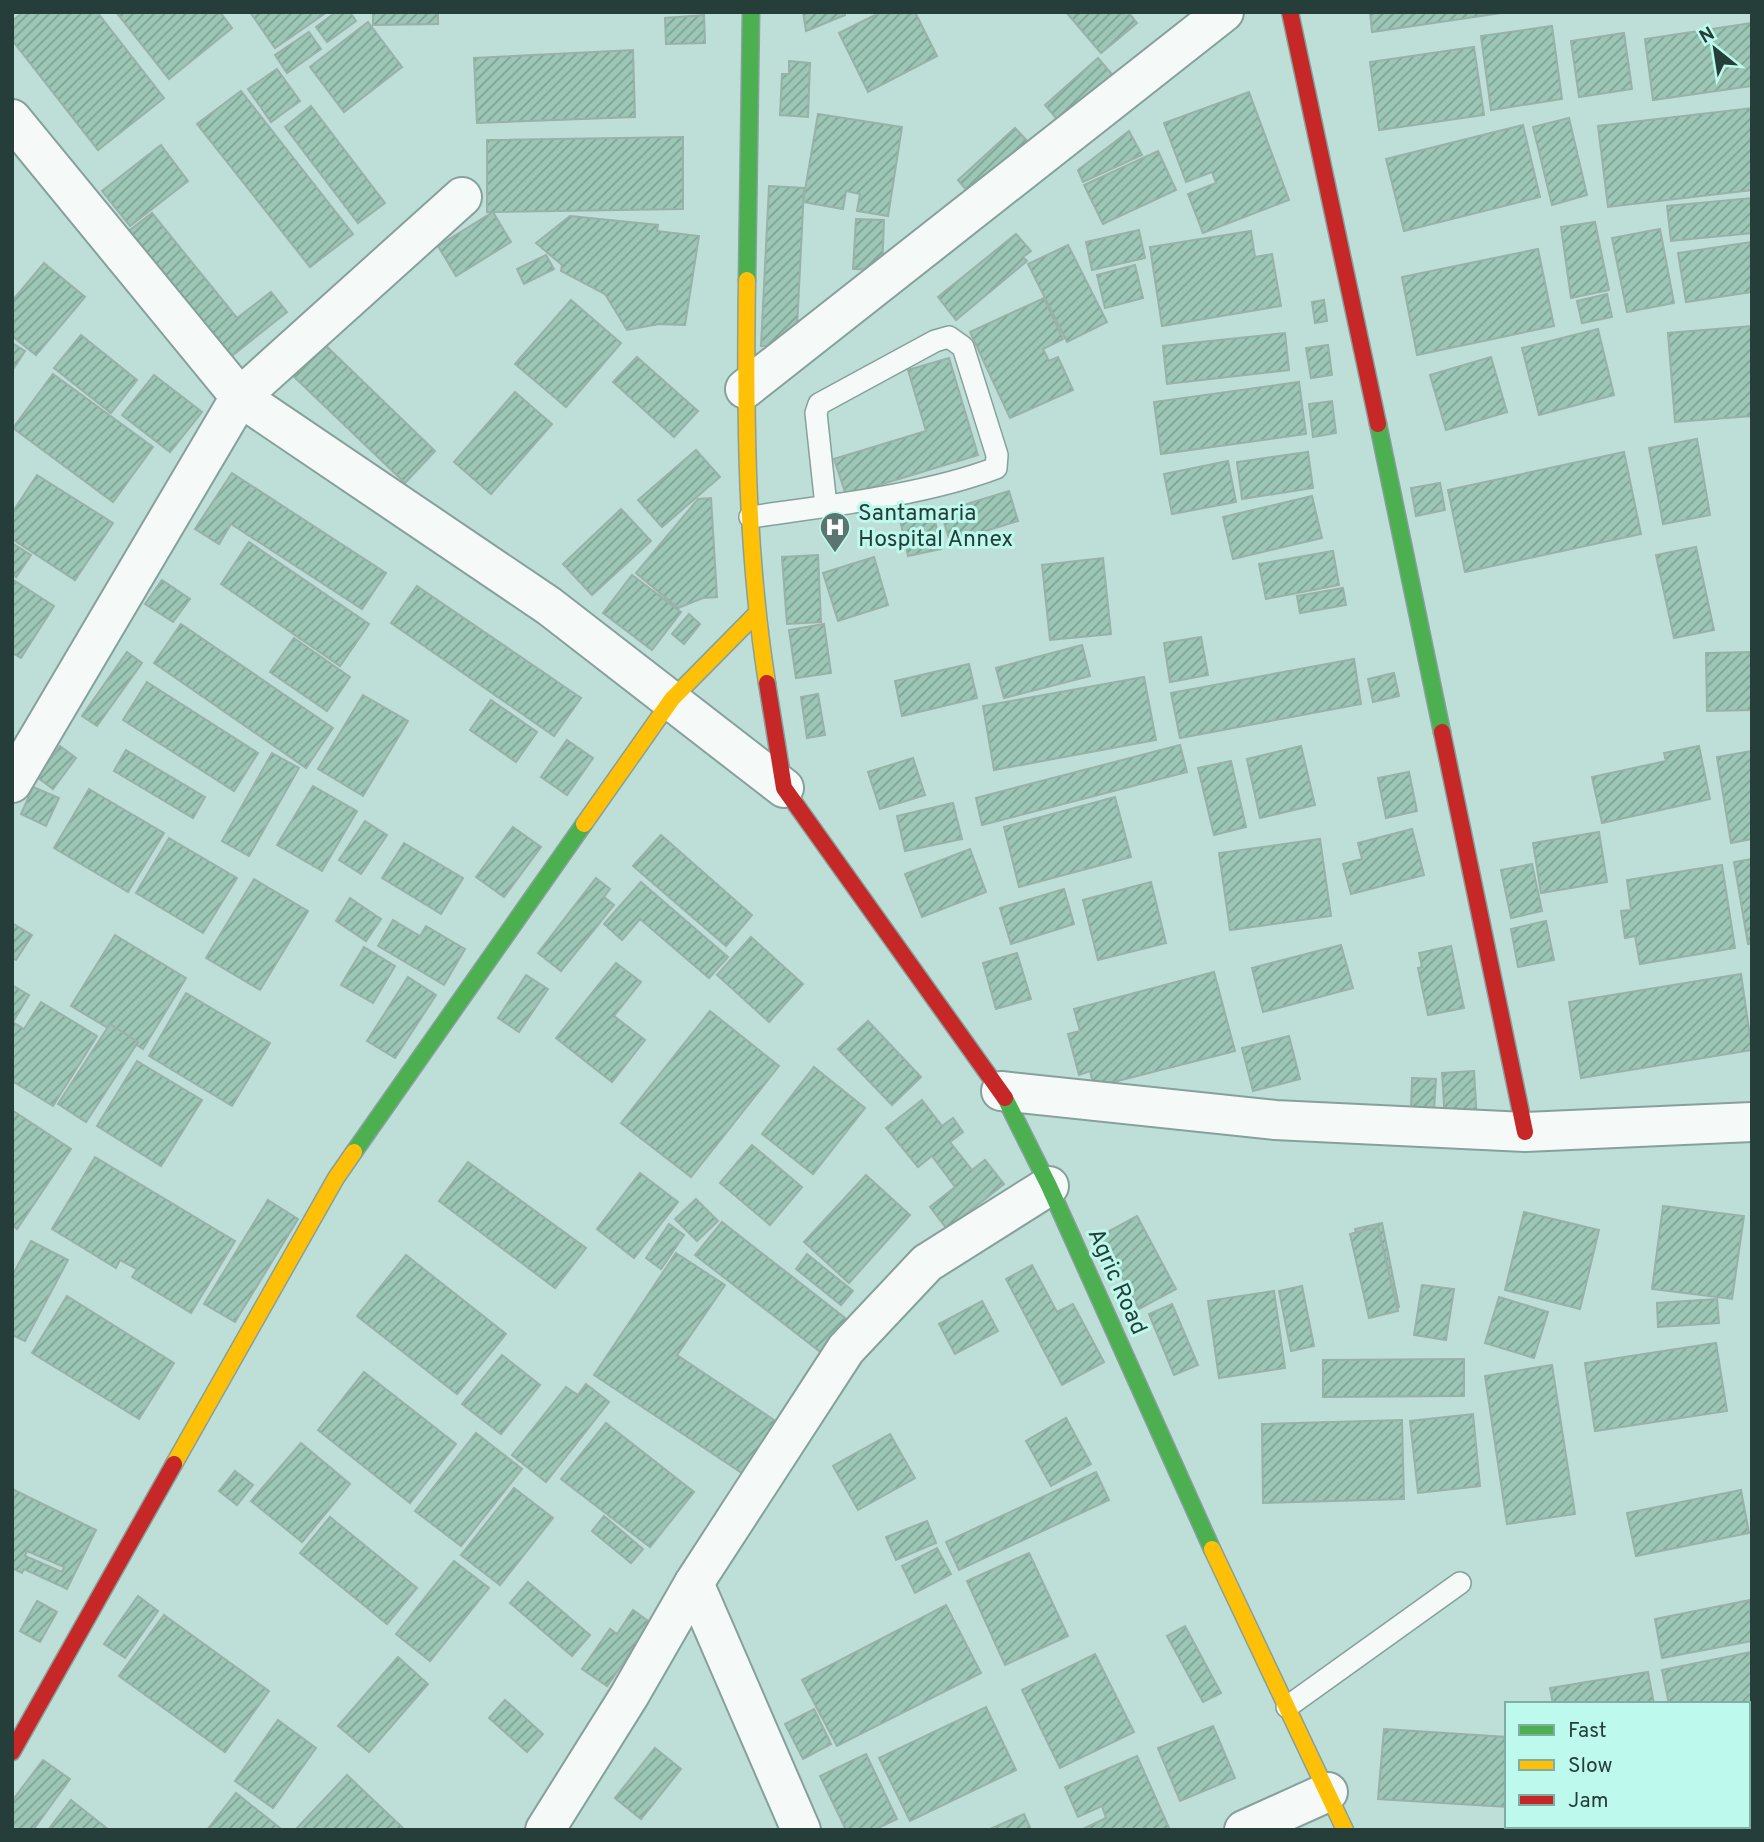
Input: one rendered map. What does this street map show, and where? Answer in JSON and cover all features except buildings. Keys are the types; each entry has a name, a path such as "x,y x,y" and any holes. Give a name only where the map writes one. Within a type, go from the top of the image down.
{"street":[{"path":"751,12 746,389 750,517 756,614 784,789"},
{"path":"746,389 1224,12"},
{"path":"1290,12 1336,219 1525,1132"},
{"path":"12,119 240,397 549,606 784,789"},
{"path":"12,783 240,397 461,197"},
{"path":"12,1752 335,1178 671,699 756,614"},
{"name":"Agric Road","path":"784,789 1000,1091 1049,1186 1171,1462 1345,1830"},
{"path":"1000,1091 1275,1120 1525,1132 1752,1122"},
{"path":"545,1830 629,1696 694,1583 846,1349 926,1263 1049,1186"},
{"path":"694,1583 801,1830"},
{"path":"1244,1830 1328,1792"}],"lane":[{"path":"750,517 826,506 955,480 996,468 997,455 963,347 949,337 934,341 819,404 816,413 826,506"},
{"path":"1287,1706 1460,1583"}],"traffic: fast":[{"path":"747,280 751,12"},
{"path":"1378,424 1442,732"},
{"path":"354,1152 584,824"},
{"path":"1005,1098 1049,1186 1212,1549"}],"traffic: slow":[{"path":"747,280 748,482 755,583 767,683"},
{"path":"584,824 672,699 756,614"},
{"path":"174,1464 336,1178 354,1152"},
{"path":"1212,1549 1345,1830"}],"traffic: jam":[{"path":"1290,12 1378,424"},
{"path":"767,683 784,788 1005,1098"},
{"path":"1442,732 1525,1132"},
{"path":"12,1752 174,1464"}],"place":[{"name":"Santamaria Hospital Annex","path":"835,554"}]}
